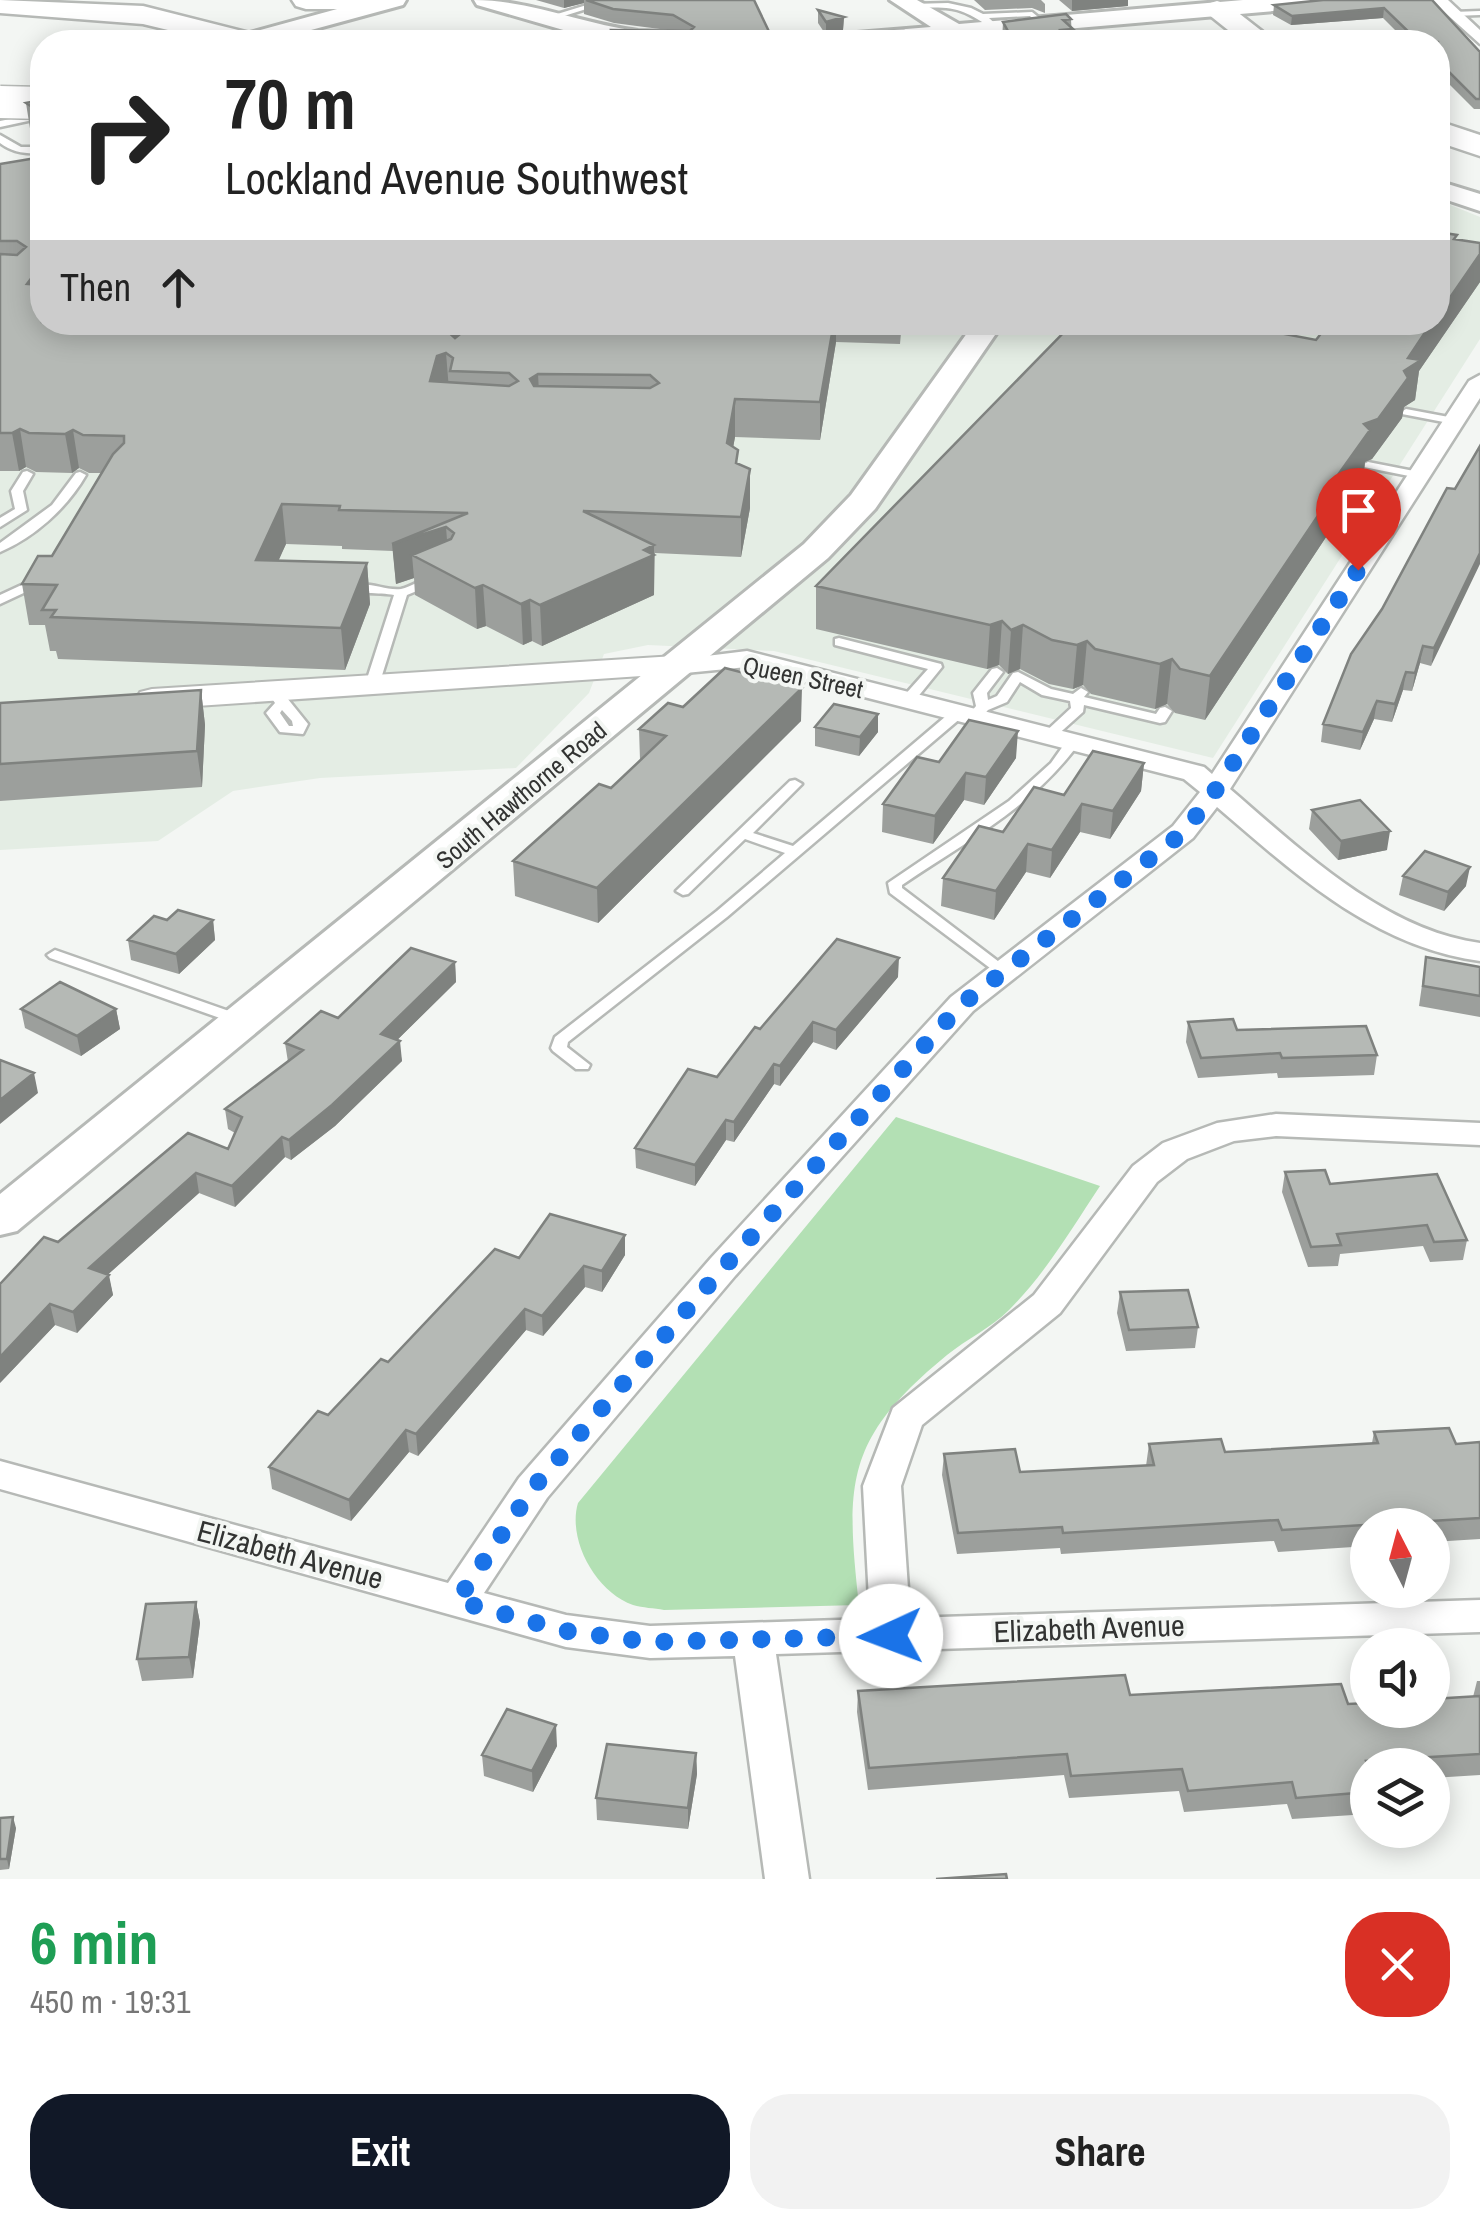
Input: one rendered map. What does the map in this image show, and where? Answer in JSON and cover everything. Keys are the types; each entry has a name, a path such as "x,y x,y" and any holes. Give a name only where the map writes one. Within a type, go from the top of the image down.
{"highway":[{"path":"306,0 386,0"},
{"path":"313,0 330,4 344,14"},
{"path":"0,4 128,13 172,30"},
{"path":"1236,6 1253,30"},
{"path":"0,92 30,96"},
{"path":"0,102 30,99"},
{"path":"1450,135 1480,146"},
{"path":"1450,161 1480,166"},
{"path":"1450,172 1480,178"}],"main road":[{"path":"288,30 394,0"},
{"path":"485,0 581,30"},
{"path":"972,30 985,19 1044,25 1320,0"},
{"path":"915,8 950,30"},
{"path":"0,110 30,101"},
{"path":"1450,193 1480,204"},
{"name":"South Hawthorne Road","path":"0,1219 841,527 981,335"}],"street":[{"path":"1440,0 1480,40"},
{"path":"457,1601 533,1488 723,1268 962,1004 1184,832 1215,791 1480,381"},
{"name":"Queen Street","path":"117,701 277,698 372,685 747,660 1059,734 1194,773 1307,870 1366,912 1458,948 1480,952"},
{"path":"891,1636 886,1604 882,1486 906,1418 1047,1304 1145,1174 1175,1151 1229,1131 1276,1125 1480,1134"},
{"name":"Elizabeth Avenue","path":"0,1475 582,1634 650,1642 1480,1616"},
{"path":"753,1640 787,1879"}],"lane":[{"path":"545,19 611,0"},
{"path":"915,8 959,4 985,19"},
{"path":"915,8 985,19"},
{"path":"1454,14 1480,13"},
{"path":"0,124 30,118"},
{"path":"0,138 6,145 30,152"},
{"path":"1406,412 1454,421"},
{"path":"1368,464 1419,475"},
{"path":"0,523 21,510 17,490 27,474"},
{"path":"47,517 65,500 80,475"},
{"path":"0,548 78,502"},
{"path":"335,590 376,588 401,593 447,574"},
{"path":"0,600 25,585 50,578"},
{"path":"372,685 401,593"},
{"path":"838,642 929,662 907,701"},
{"path":"971,713 997,672"},
{"path":"582,1065 559,1048 561,1040 971,713 1002,699 1018,676 1046,692 1079,695 1160,719 1166,711"},
{"path":"1004,971 895,890 895,883 1025,799 1058,766 1059,734 1078,710 1079,695"},
{"path":"683,891 795,784"},
{"path":"743,834 798,852"},
{"path":"54,955 244,1021"}],"shaded area":[{"path":"0,187 30,283 30,335 1450,335 1450,205 1480,217 1480,339 1213,758 774,651 648,645 604,654 589,693 516,768 320,778 233,791 158,841 0,850"}],"green space":[{"path":"896,1117 1100,1186 1022,1296 914,1384 871,1438 854,1493 859,1605 664,1610 637,1606 620,1598 596,1577 581,1548 578,1503"}],"building":[{"path":"586,0 754,0 768,30 691,30 694,27 673,15 613,9"},
{"path":"1323,0 1432,0 1480,52 1480,99 1450,73 1450,30 1407,30 1384,8 1292,16 1274,5"},
{"path":"818,10 844,17 826,22"},
{"path":"1066,14 1071,19 1063,20 1073,29 1007,30 1003,22"},
{"path":"30,159 30,335 832,335 820,402 735,399 727,443 738,450 736,463 750,469 741,517 583,511 654,545 644,550 654,555 540,605 530,600 521,604 483,585 475,588 412,555 451,539 454,533 446,527 392,544 468,513 339,510 340,506 282,504 256,560 367,563 341,628 51,617 56,610 42,610 57,585 22,584 38,556 52,556 113,454 124,443 124,436 83,435 73,430 65,434 20,429 0,433 0,254 17,255 26,247 17,241 0,241 0,164","holes":["446,353 453,358 450,371 509,373 518,381 509,386 430,381 437,356","538,374 650,375 659,383 650,388 534,386 530,379"]},
{"path":"1450,234 1457,235 1454,239 1480,243 1480,254 1450,298"},
{"path":"1061,335 1290,335 1316,340 1320,335 1423,335 1408,358 1421,360 1404,371 1408,378 1378,419 1364,424 1370,430 1335,479 1342,480 1210,676 1180,669 1172,659 1160,664 1095,649 1087,641 1077,645 1052,640 1023,625 1011,630 1002,621 990,625 816,586"},
{"path":"1480,446 1480,553 1434,648 1423,646 1415,673 1406,672 1395,704 1377,701 1363,732 1323,724 1351,654 1382,609 1447,488 1455,489"},
{"path":"725,668 802,688 597,888 513,861 599,784 611,788 666,736 639,729 668,703 683,707"},
{"path":"201,690 197,751 0,764 0,703"},
{"path":"834,704 878,714 860,737 815,727"},
{"path":"969,720 1018,731 986,777 966,773 935,816 883,804 917,757 939,762"},
{"path":"1093,751 1144,763 1113,811 1082,804 1052,850 1028,844 996,891 943,878 979,826 1003,832 1034,787 1064,795"},
{"path":"1360,800 1390,831 1341,841 1312,810"},
{"path":"1425,851 1470,867 1448,892 1403,876"},
{"path":"178,910 213,920 176,954 128,940 154,916 167,920"},
{"path":"837,939 899,958 836,1030 813,1022 780,1066 774,1064 734,1122 726,1120 695,1165 635,1148 688,1069 717,1077 755,1027 760,1029"},
{"path":"411,948 455,962 381,1034 400,1041 289,1140 282,1137 232,1186 196,1173 89,1268 109,1275 73,1312 50,1304 0,1357 0,1284 44,1237 58,1242 188,1133 228,1149 242,1117 225,1109 303,1050 285,1043 321,1011 338,1018"},
{"path":"1426,957 1480,967 1480,996 1423,986"},
{"path":"60,982 116,1009 77,1036 21,1009"},
{"path":"1233,1019 1237,1030 1366,1026 1377,1055 1282,1058 1280,1053 1201,1058 1188,1022"},
{"path":"0,1060 34,1073 0,1100"},
{"path":"1325,1170 1330,1184 1437,1174 1467,1240 1434,1242 1427,1225 1337,1234 1341,1245 1311,1247 1285,1172"},
{"path":"550,1214 625,1235 602,1271 584,1266 542,1316 525,1309 416,1434 406,1430 349,1500 269,1467 318,1411 328,1415 381,1359 388,1362 495,1249 519,1258"},
{"path":"1188,1290 1198,1327 1129,1330 1120,1292"},
{"path":"1449,1428 1456,1444 1480,1442 1480,1518 1450,1520 1450,1508 1350,1508 1350,1526 1282,1530 1278,1520 1063,1533 1062,1527 958,1533 944,1454 1015,1449 1020,1472 1154,1465 1149,1444 1221,1439 1225,1452 1378,1443 1374,1432"},
{"path":"196,1602 189,1657 137,1659 146,1604"},
{"path":"1125,1675 1130,1695 1341,1684 1350,1704 1350,1728 1450,1728 1450,1698 1480,1696 1480,1754 1450,1756 1450,1748 1350,1748 1350,1794 1296,1798 1292,1782 1188,1791 1182,1769 1071,1776 1067,1754 869,1768 858,1691"},
{"path":"507,1709 556,1725 532,1771 482,1755"},
{"path":"607,1744 696,1753 688,1808 596,1798"},
{"path":"13,1817 7,1859 0,1859 0,1818"},
{"path":"1006,1874 1007,1879 936,1879"}],"route":[{"path":"891,1636 650,1642 566,1631 457,1601 533,1488 723,1268 962,1004 1184,832 1215,791 1358,570"}]}
